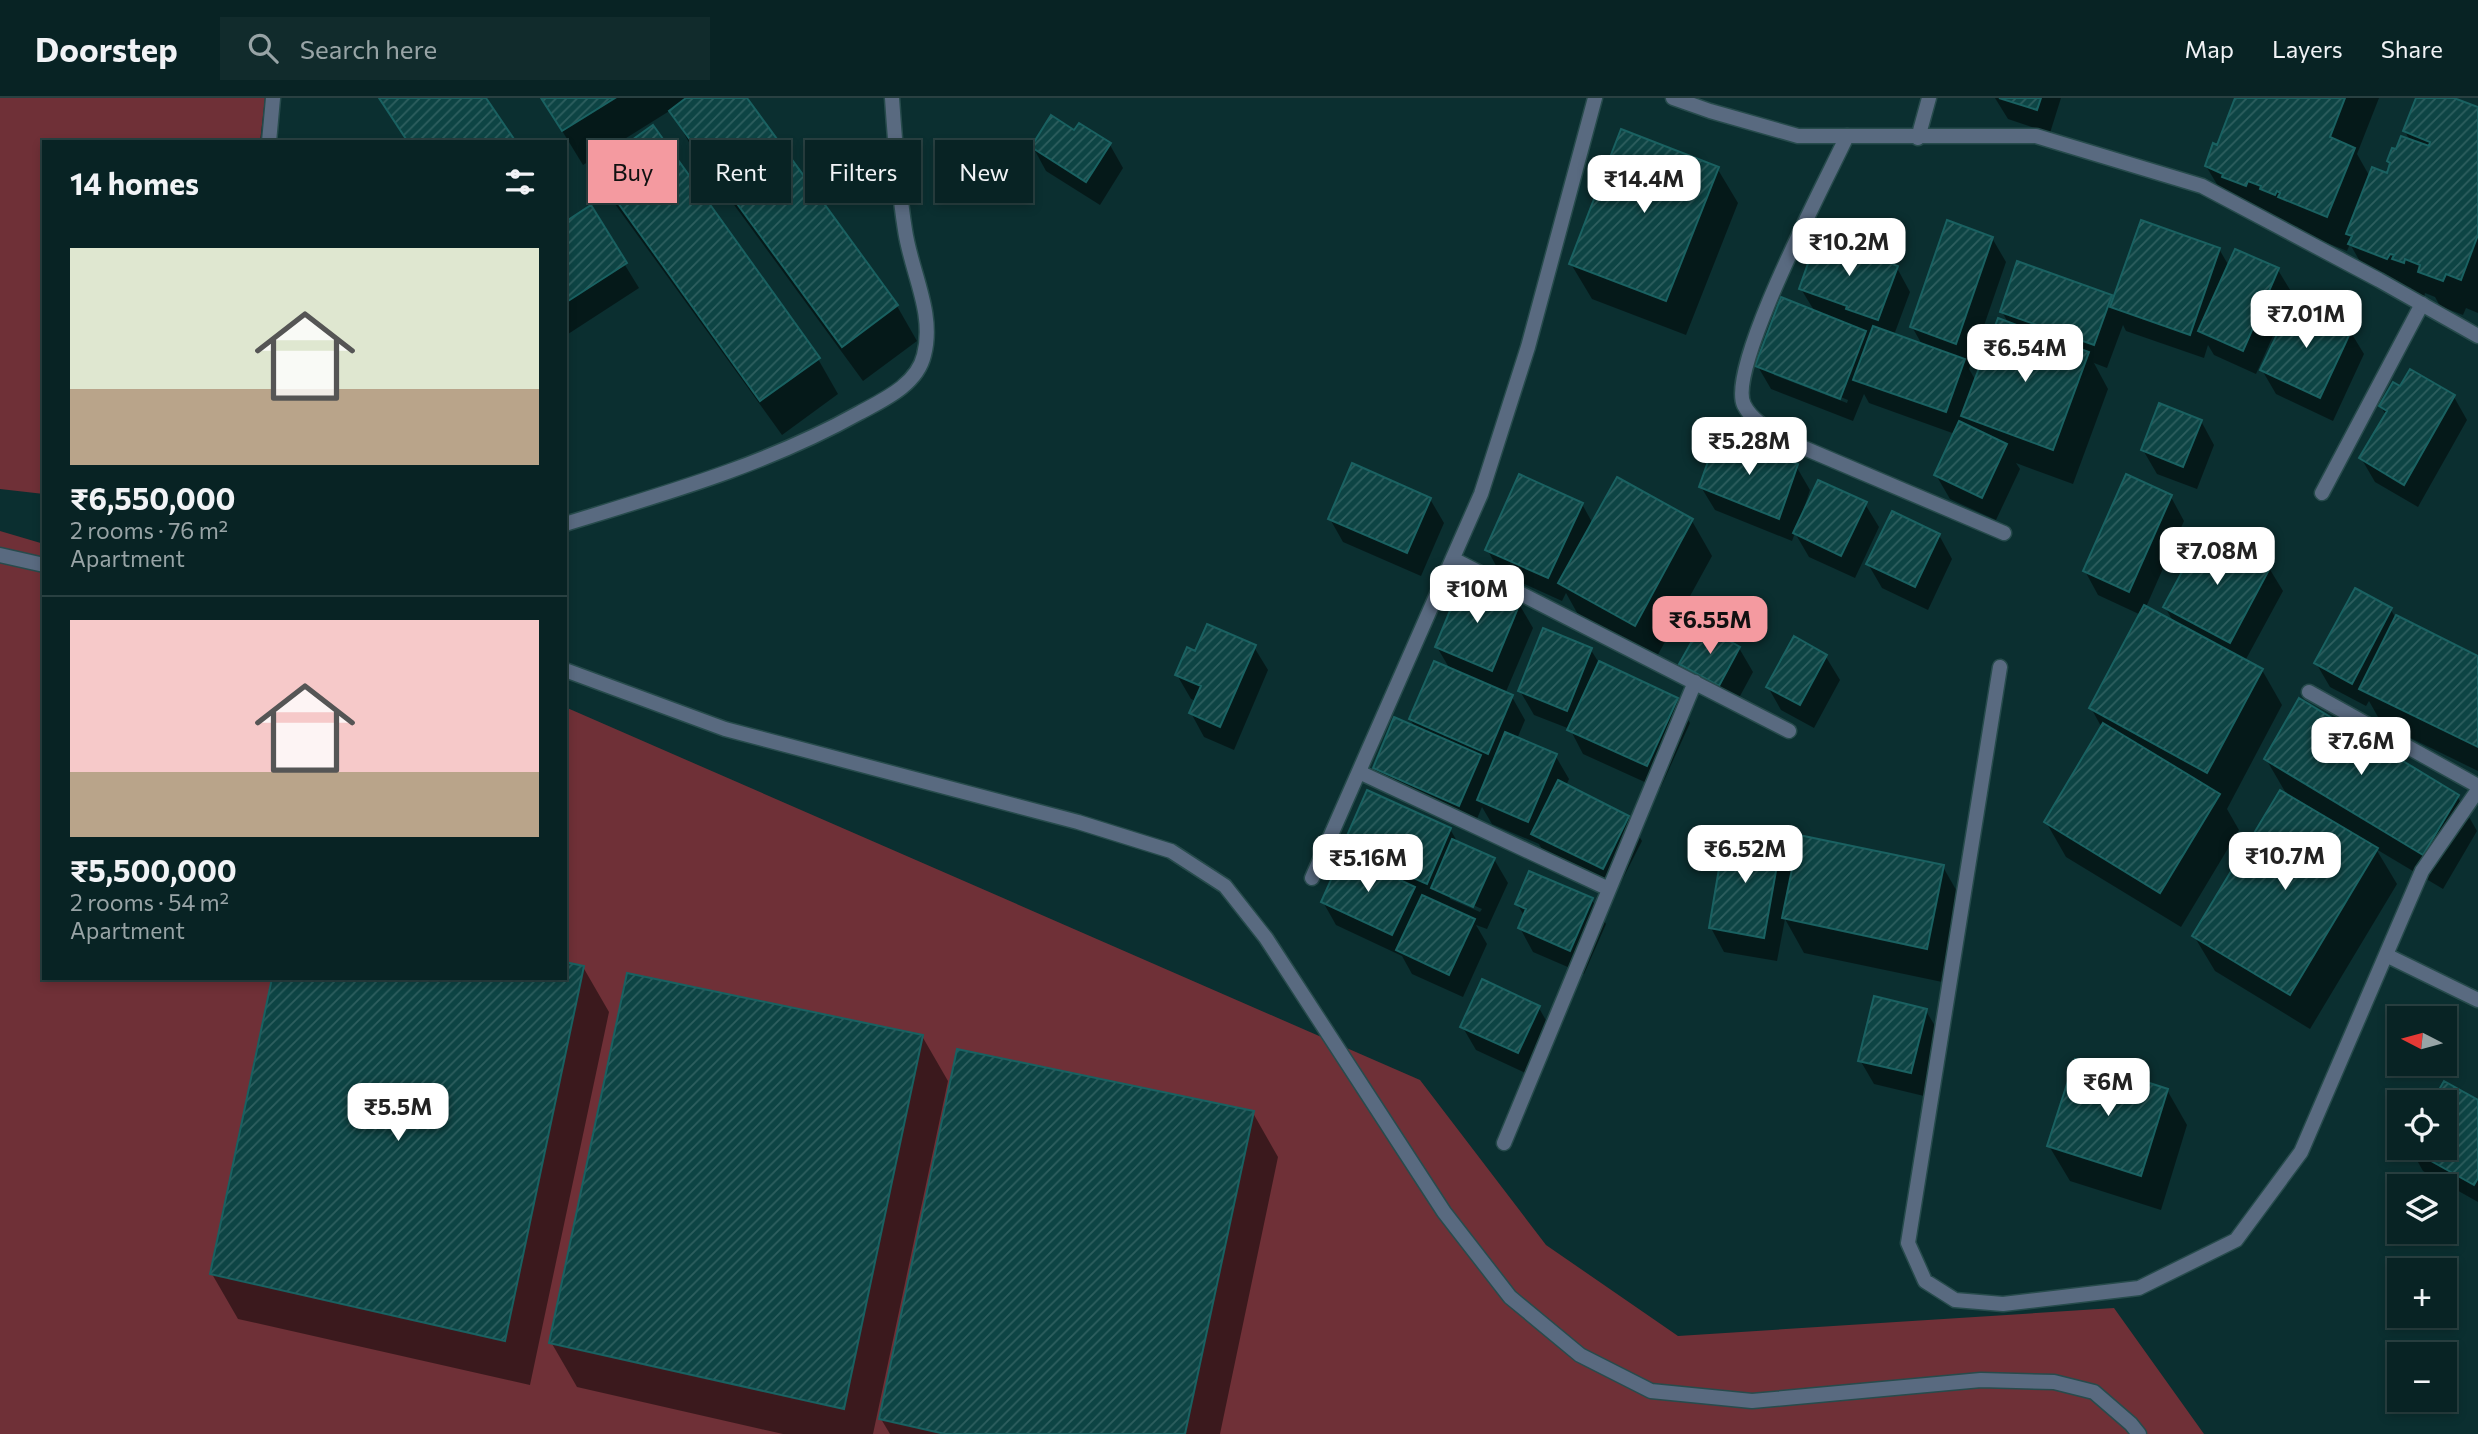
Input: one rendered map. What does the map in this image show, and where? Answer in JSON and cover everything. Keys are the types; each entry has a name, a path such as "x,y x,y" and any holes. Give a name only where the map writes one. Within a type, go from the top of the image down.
{"street":[{"path":"269,140 273,98"},
{"path":"567,523 716,478 816,438 913,379 924,357 927,329 924,306 905,233 897,174 892,98"},
{"path":"1312,878 1481,494 1528,347 1595,98"},
{"path":"1673,98 1798,136 2036,136 2202,186 2478,336"},
{"path":"1917,138 1929,98"},
{"path":"1847,136 1759,324 1742,383 1744,404 1760,423 1790,442 2004,533"},
{"path":"2322,493 2422,304"},
{"path":"0,555 42,565"},
{"path":"1453,559 1788,731"},
{"path":"2000,667 1908,1243 1925,1281 1955,1300 2003,1304 2138,1288 2236,1240 2301,1152 2423,871 2478,788 2309,692"},
{"path":"567,671 725,729 1078,822 1171,851 1225,886 1266,938 1444,1212 1510,1297 1580,1355 1651,1391 1752,1401 1981,1380 2053,1382 2094,1392 2139,1434"},
{"path":"1504,1143 1695,682"},
{"path":"1359,772 1609,889"},
{"path":"2386,955 2478,1000"}],"shaded area":[{"path":"0,98 265,98 260,140 42,140 42,494 0,489"},
{"path":"0,531 42,543 42,980 567,980 567,708 1420,1080 1546,1245 1678,1336 2114,1308 2204,1434 0,1434"}],"building":[{"path":"379,98 486,98 515,140 407,140"},
{"path":"541,98 615,98 562,131"},
{"path":"686,98 747,98 778,140 691,141 669,111"},
{"path":"1999,98 2041,98 2037,110"},
{"path":"2235,98 2345,98 2330,137 2355,148 2327,217 2278,197 2280,193 2277,191 2275,195 2248,181 2246,186 2222,177 2223,174 2205,166 2213,143 2217,145"},
{"path":"2416,98 2454,98 2478,107 2478,235 2461,280 2446,274 2443,281 2418,272 2420,265 2405,259 2404,263 2392,259 2394,255 2390,254 2387,259 2348,244 2352,236 2346,234 2372,167 2387,173 2390,163 2387,161 2401,136 2429,146 2430,142 2403,131"},
{"path":"1051,115 1074,130 1079,123 1111,143 1086,182 1033,148 1033,144"},
{"path":"653,125 664,140 632,140"},
{"path":"1621,129 1719,167 1666,301 1569,264"},
{"path":"677,158 691,178 691,203 709,203 820,358 760,401 618,203 677,203"},
{"path":"791,158 805,178 805,203 824,203 898,305 842,347 736,203 791,203"},
{"path":"591,205 627,263 567,302 567,221"},
{"path":"1947,220 1993,237 1956,344 1910,327"},
{"path":"2141,220 2220,248 2190,335 2110,307"},
{"path":"1817,238 1898,266 1878,320 1799,289"},
{"path":"2235,249 2279,268 2243,351 2198,331"},
{"path":"2017,261 2112,295 2094,345 2000,312"},
{"path":"1781,297 1866,331 1840,399 1755,366"},
{"path":"2293,301 2352,329 2320,398 2260,370"},
{"path":"1998,318 2089,352 2053,450 1961,416"},
{"path":"1873,326 1965,359 1946,412 1853,380"},
{"path":"2410,369 2455,395 2404,485 2359,458 2387,411 2379,406 2393,382 2400,386"},
{"path":"2159,403 2202,420 2183,467 2141,450"},
{"path":"1959,421 2007,444 1982,498 1934,475"},
{"path":"1717,436 1798,464 1779,519 1699,487"},
{"path":"1352,463 1431,498 1407,553 1328,519"},
{"path":"1519,474 1583,503 1548,578 1485,550"},
{"path":"2126,474 2172,495 2129,592 2083,571"},
{"path":"1617,477 1693,519 1635,626 1558,583"},
{"path":"1818,480 1867,502 1841,556 1793,533"},
{"path":"1892,511 1940,534 1915,587 1866,564"},
{"path":"2204,531 2271,566 2230,643 2163,607"},
{"path":"1463,579 1520,603 1492,671 1435,647"},
{"path":"2355,588 2392,608 2352,684 2314,663"},
{"path":"2144,605 2263,669 2207,773 2089,708"},
{"path":"2396,615 2478,656 2478,747 2359,689"},
{"path":"1207,624 1256,645 1220,727 1189,713 1201,686 1175,675 1187,647 1195,651"},
{"path":"1701,625 1740,647 1719,686 1679,664"},
{"path":"1543,628 1592,648 1567,711 1518,691"},
{"path":"1794,636 1827,655 1800,705 1766,687"},
{"path":"1434,661 1513,695 1488,754 1409,719"},
{"path":"1599,661 1678,698 1647,766 1567,730"},
{"path":"2299,698 2459,795 2423,855 2264,759"},
{"path":"1394,717 1481,755 1459,806 1373,768"},
{"path":"2103,723 2220,794 2160,893 2044,822"},
{"path":"1505,732 1557,754 1528,822 1477,800"},
{"path":"1558,780 1629,816 1603,869 1531,834"},
{"path":"1367,790 1451,828 1427,884 1342,847"},
{"path":"2280,790 2378,848 2290,995 2192,936"},
{"path":"1725,833 1781,843 1764,938 1709,928"},
{"path":"1799,835 1944,865 1927,949 1782,918"},
{"path":"1452,839 1495,858 1473,907 1431,888"},
{"path":"1343,853 1415,887 1392,935 1321,902"},
{"path":"1529,871 1593,898 1570,951 1518,928 1526,909 1515,904"},
{"path":"1422,895 1475,919 1449,975 1396,950"},
{"path":"567,962 584,966 505,1341 210,1274 272,980 567,980"},
{"path":"627,973 923,1035 844,1409 549,1343"},
{"path":"1482,979 1540,1006 1518,1053 1460,1027"},
{"path":"1874,996 1927,1009 1911,1073 1858,1061"},
{"path":"957,1049 1254,1111 1185,1434 945,1434 879,1419"},
{"path":"2075,1059 2168,1089 2141,1176 2047,1146"},
{"path":"2444,1081 2478,1100 2478,1178 2474,1185 2429,1160 2457,1160 2457,1090 2439,1090"}]}
